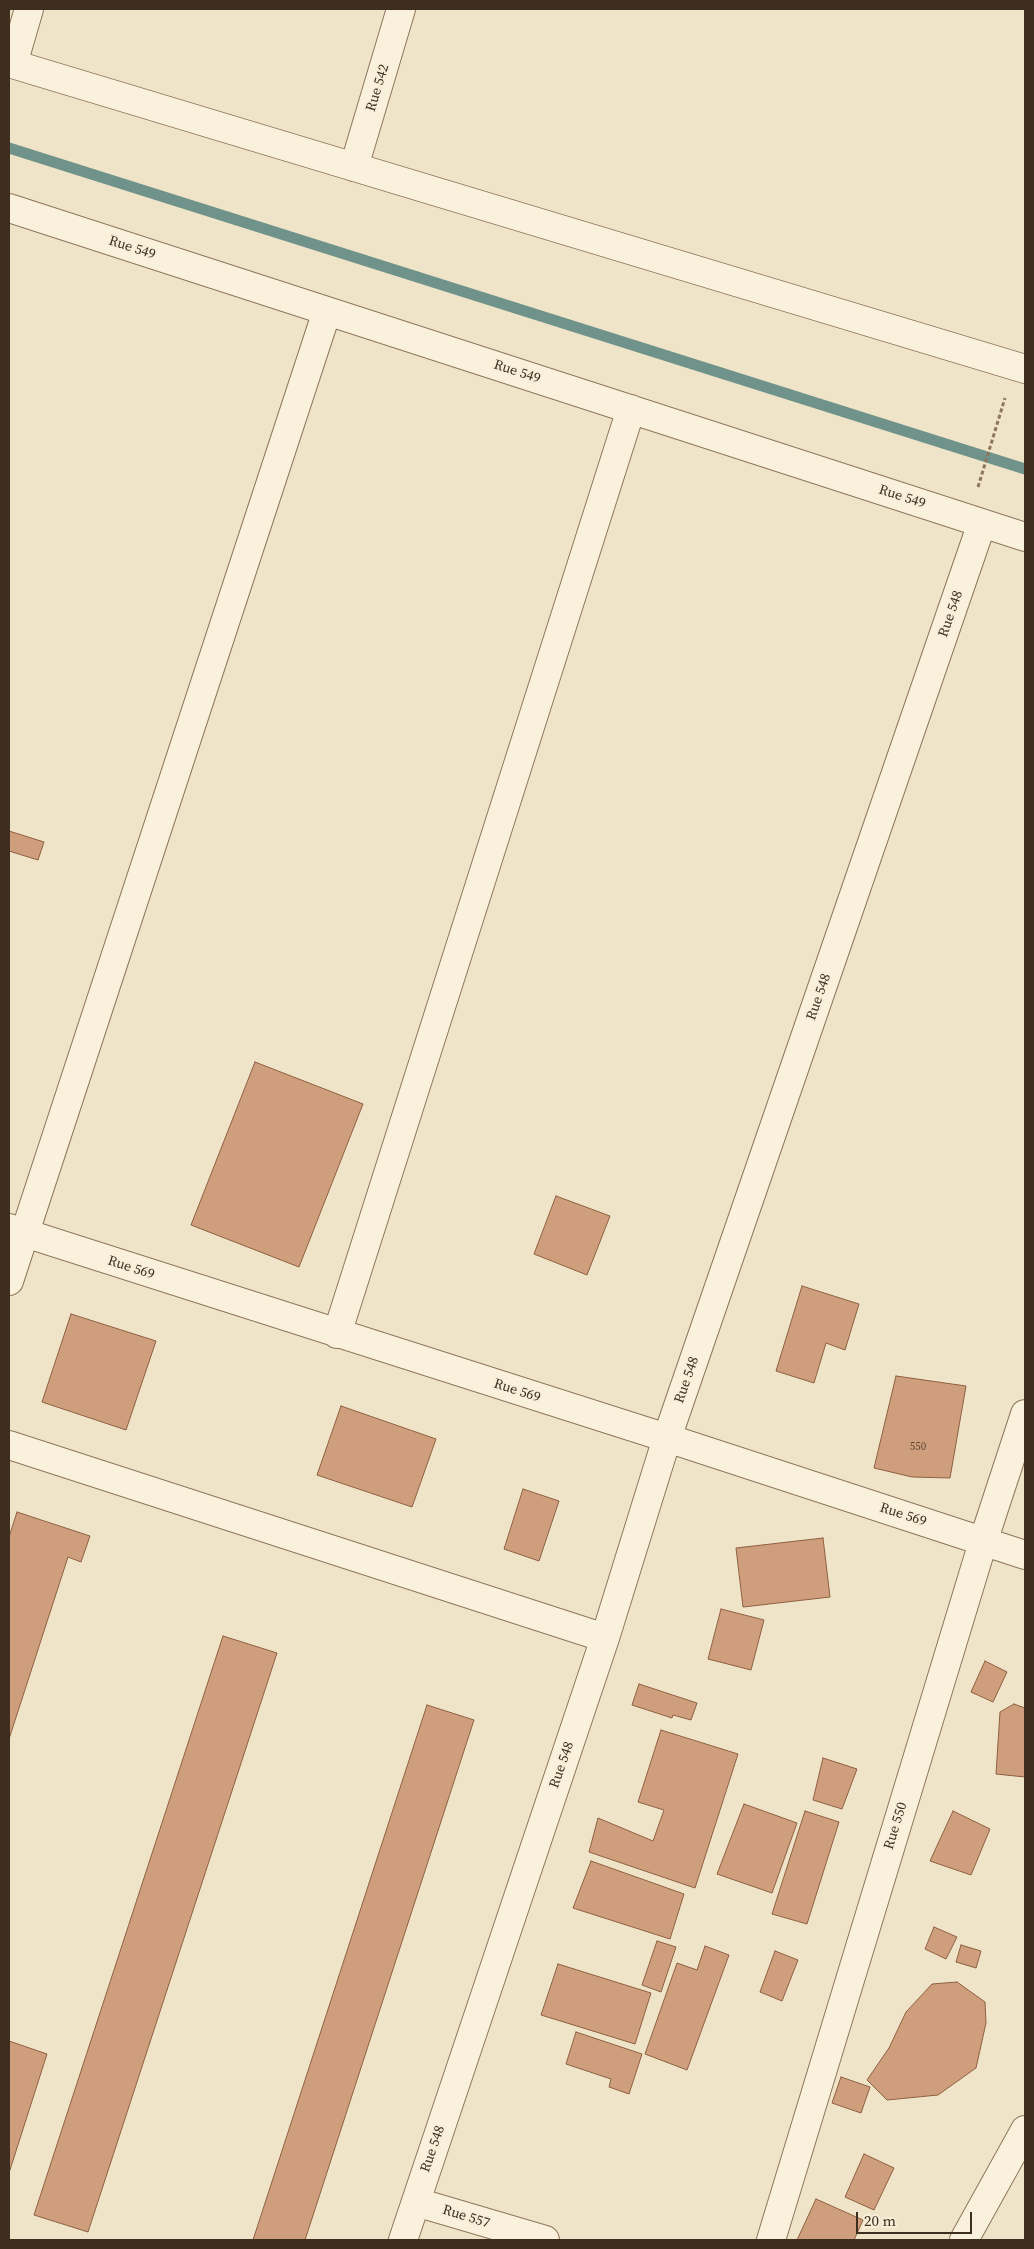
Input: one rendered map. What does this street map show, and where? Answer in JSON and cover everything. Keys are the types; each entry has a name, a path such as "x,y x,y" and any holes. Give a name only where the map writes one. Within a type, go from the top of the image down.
{"street":[{"path":"29,9 11,64 1025,369"},
{"name":"Rue 542","path":"354,167 401,9"},
{"name":"Rue 549","path":"9,208 1025,537"},
{"path":"9,1281 17,1231 328,311"},
{"path":"337,1334 631,409"},
{"name":"Rue 548","path":"403,2240 605,1638 667,1438 982,523"},
{"name":"Rue 569","path":"17,1231 667,1438 1025,1555"},
{"name":"Rue 550","path":"771,2240 983,1542 1025,1414"},
{"path":"9,1445 605,1638"},
{"path":"964,2240 1025,2130"},
{"name":"Rue 557","path":"416,2202 545,2240"}],"path":[{"path":"982,473 998,421"}],"building":[{"path":"9,831 44,842 38,860 9,851"},
{"path":"255,1062 363,1104 299,1267 191,1225"},
{"path":"556,1196 610,1216 587,1275 534,1254"},
{"path":"802,1286 859,1304 845,1350 826,1343 814,1383 776,1371"},
{"path":"71,1314 156,1341 126,1430 42,1402"},
{"path":"896,1376 966,1386 950,1478 912,1477 874,1468"},
{"path":"341,1406 436,1439 412,1507 317,1475"},
{"path":"523,1489 559,1501 539,1561 504,1549"},
{"path":"17,1512 90,1536 81,1562 68,1557 9,1739 9,1537"},
{"path":"823,1538 830,1597 743,1607 736,1548"},
{"path":"721,1609 764,1620 751,1670 708,1659"},
{"path":"223,1636 277,1653 88,2232 34,2215"},
{"path":"985,1661 1007,1672 993,1702 971,1692"},
{"path":"639,1684 697,1703 691,1720 673,1715 672,1718 632,1705"},
{"path":"1014,1704 1025,1708 1025,1777 996,1774 1000,1712"},
{"path":"427,1705 474,1720 305,2240 253,2240"},
{"path":"661,1730 738,1754 695,1888 589,1852 598,1818 653,1841 664,1810 638,1802"},
{"path":"823,1758 857,1769 842,1809 813,1800"},
{"path":"744,1804 797,1823 772,1893 717,1874"},
{"path":"805,1811 839,1822 807,1924 772,1914"},
{"path":"953,1811 990,1829 971,1875 930,1861"},
{"path":"591,1861 684,1894 670,1939 573,1908"},
{"path":"934,1927 957,1937 946,1959 925,1949"},
{"path":"657,1941 676,1947 661,1992 642,1985"},
{"path":"961,1945 981,1951 976,1968 956,1962"},
{"path":"705,1946 729,1955 687,2070 645,2054 677,1963 697,1970"},
{"path":"775,1951 798,1960 782,2001 760,1992"},
{"path":"558,1964 651,1993 635,2044 541,2015"},
{"path":"957,1982 985,2002 986,2023 976,2068 938,2095 887,2100 867,2080 889,2048 906,2012 932,1984"},
{"path":"576,2032 642,2054 629,2094 609,2087 611,2079 566,2064"},
{"path":"9,2041 47,2054 9,2173"},
{"path":"841,2077 870,2087 861,2113 832,2103"},
{"path":"864,2154 894,2168 874,2210 845,2197"},
{"path":"816,2199 863,2220 854,2240 797,2240"}],"waterway":[{"path":"9,148 1025,469"}]}
